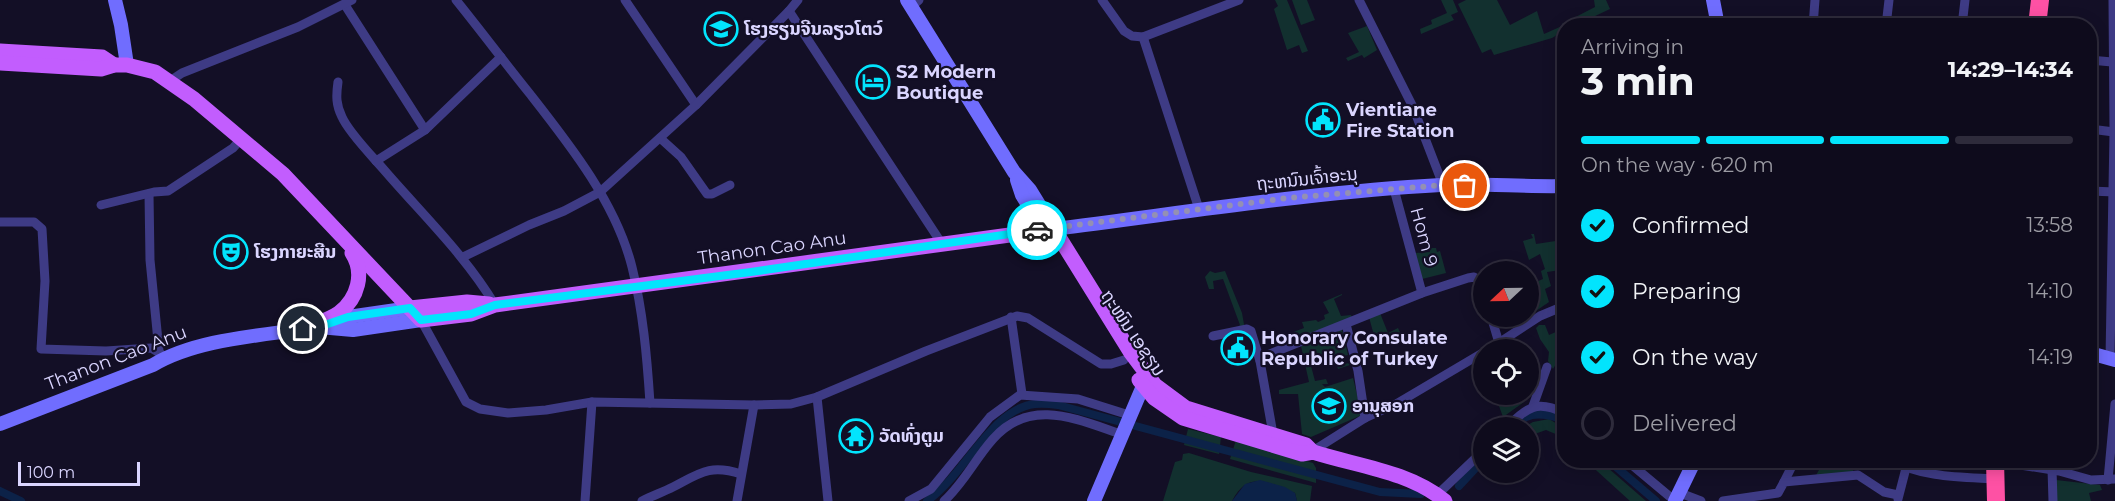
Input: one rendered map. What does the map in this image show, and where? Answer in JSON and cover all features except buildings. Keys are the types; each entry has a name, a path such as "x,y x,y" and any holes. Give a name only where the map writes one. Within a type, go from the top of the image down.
{"highway":[{"path":"2038,18 2040,0"},
{"path":"1995,468 1996,501"}],"main road":[{"path":"0,51 102,57 120,65 155,72 170,81 283,174 421,320"},
{"path":"0,63 101,69 120,65"},
{"path":"311,328 337,314 351,301 357,288 360,268 333,226"},
{"name":"Thanon Cao Anu","path":"421,320 471,314 495,305 1048,229"},
{"name":"ຖະໜົນ ເອຊຽນ","path":"1048,229 1124,360 1154,398 1183,418 1302,454 1313,452 1394,475 1423,486 1441,498"},
{"name":"ຖະໜົນ ເອຊຽນ","path":"1048,229 1155,385 1186,408 1306,445 1313,452"},
{"name":"Thanon Cao Anu","path":"410,308 467,302 495,305"}],"street":[{"path":"115,0 121,26 120,65"},
{"path":"456,0 577,156 600,192 632,266 645,332 650,403"},
{"path":"625,0 696,105"},
{"path":"463,257 600,192 696,105 798,0"},
{"path":"1101,0 1124,31 1132,36 1143,37 1239,0"},
{"path":"1205,0 1210,11"},
{"path":"1359,0 1413,107 1443,185"},
{"path":"1713,0 1716,18"},
{"path":"1814,18 1815,0"},
{"path":"1887,18 1889,0"},
{"path":"1963,18 1965,0"},
{"path":"2097,355 2113,359 2113,0"},
{"path":"170,81 182,73 298,27 349,2 425,130"},
{"name":"ຖະໜົນ ເອຊຽນ","path":"913,2 1014,172 1022,195 1048,229"},
{"path":"789,11 942,244"},
{"path":"1143,37 1199,209"},
{"path":"376,161 425,130 501,57"},
{"path":"2097,61 2112,62"},
{"path":"338,82 335,99 343,120 376,161 463,257 479,277 495,305"},
{"path":"2097,130 2114,132"},
{"path":"101,205 168,192 233,148 242,138"},
{"path":"660,138 681,157 707,194 712,194 730,185"},
{"name":"ຖະຫນົນເຈົ້າອະນຸ","path":"1048,229 1199,209 1394,189 1443,185 1557,186"},
{"name":"Hom 9","path":"1394,189 1422,293"},
{"path":"2097,191 2114,192"},
{"path":"149,194 150,260 163,354"},
{"path":"0,222 34,222 42,230 45,281 41,349 106,351 151,348 163,354"},
{"path":"1260,361 1262,357 1422,293 1473,277"},
{"name":"Thanon Cao Anu","path":"0,424 153,364 163,354 311,328 348,317 410,308"},
{"path":"1505,339 1540,316 1557,309"},
{"path":"1011,317 1022,394"},
{"path":"421,320 464,399 472,407 508,413 546,411 592,402 791,404 816,397 1011,317 1028,318 1101,364 1124,360"},
{"name":"Thanon Cao Anu","path":"311,328 352,330 421,320"},
{"path":"1347,324 1358,371 1365,418"},
{"path":"1213,336 1247,329 1251,331 1260,361 1273,434"},
{"path":"1313,452 1365,418 1396,404 1473,358"},
{"path":"1533,406 1547,367"},
{"path":"1094,501 1143,386"},
{"path":"909,501 931,489 990,417 1022,394 1078,399 1125,424"},
{"path":"816,397 828,501"},
{"path":"585,501 592,402"},
{"path":"2061,468 2091,480 2112,479 2115,404"},
{"path":"738,501 753,405"},
{"path":"1518,417 1533,406 1557,410"},
{"path":"944,501 956,490 992,440 1020,418 1040,413 1083,422 1125,424"},
{"path":"1441,498 1473,462"},
{"path":"1636,468 1676,499 1701,501"},
{"path":"1676,499 1691,468"},
{"path":"1723,501 1778,493 1791,468"},
{"path":"1784,482 1858,475 1898,498 1906,468 1947,476 1990,468"},
{"path":"2053,468 2053,501"},
{"path":"642,501 696,473 711,469 726,469 741,474"}],"green space":[{"path":"1275,0 1287,0 1308,51 1302,53 1299,45 1287,50 1274,9 1278,6"},
{"path":"1292,0 1307,0 1315,20 1301,25"},
{"path":"1441,0 1453,0 1458,12 1451,15 1454,20 1421,34 1420,29 1432,24 1431,20 1447,13"},
{"path":"1466,0 1497,0 1510,25 1537,11 1544,34 1557,28 1557,35 1494,55 1491,49 1482,53 1458,4"},
{"path":"1594,0 1606,0 1610,9 1591,18 1574,18 1595,7"},
{"path":"1367,26 1377,50 1364,58 1362,55 1348,61 1346,58 1359,52 1348,33"},
{"path":"1531,234 1534,234 1536,244 1557,241 1557,271 1547,272 1551,286 1545,289 1549,302 1539,309 1539,281 1543,279 1541,271 1545,269 1540,254 1529,260 1523,241 1533,238"},
{"path":"1429,248 1436,248 1437,252 1440,251 1446,273 1422,279 1415,253 1430,252"},
{"path":"1210,271 1215,273 1225,271 1242,313 1245,330 1237,328 1240,325 1223,279 1213,281 1214,289 1209,289 1205,277"},
{"path":"1342,294 1334,299 1341,316 1351,315 1352,318 1292,340 1288,339 1288,334 1304,328 1302,322 1316,320 1318,322 1325,319 1324,315 1329,313 1323,302"},
{"path":"1380,313 1388,333 1398,328 1405,343 1398,344 1394,335 1376,343 1369,317"},
{"path":"1539,325 1545,325 1549,335 1557,331 1557,362 1553,369 1548,361 1549,352 1536,328"},
{"path":"1342,330 1348,355 1340,357 1342,364 1350,363 1350,365 1338,369 1335,360 1311,366 1315,381 1326,379 1328,384 1322,384 1325,387 1353,378 1362,415 1311,437 1302,434 1298,394 1279,394 1279,390 1309,382 1301,346"},
{"path":"1499,405 1520,405 1503,417"},
{"path":"1549,419 1557,424 1557,435 1546,430 1539,432 1539,421"},
{"path":"1188,429 1221,437 1219,454 1184,445"},
{"path":"1236,440 1313,463 1316,468 1316,483 1230,459"},
{"path":"1189,453 1251,472 1312,486 1310,501 1297,501 1295,493 1260,481 1245,485 1232,501 1163,501 1175,462 1182,460 1183,454"},
{"path":"1594,468 1608,468 1646,501 1630,501"},
{"path":"1820,468 1853,468 1853,472 1815,477"},
{"path":"2056,480 2100,485 2102,490 2089,493 2091,501 2056,501"}],"water":[{"path":"1260,480 1285,487 1295,493 1297,501 1232,501 1245,484"}],"waterway":[{"path":"927,501 940,490 1005,417 1020,408 1035,404 1058,405 1380,492 1421,494"},
{"path":"1527,417 1541,415 1557,418"},
{"path":"1617,468 1656,501"},
{"path":"1459,486 1473,471"},
{"path":"0,491 21,501"}],"way so far":[{"path":"1037,230 1288,198 1443,185 1465,186"}],"place":[{"name":"ໂຮງຮຽນຈີນລຽວໂຕວ໌","path":"721,29"},
{"name":"S2 Modern Boutique","path":"873,82"},
{"name":"Vientiane Fire Station","path":"1323,120"},
{"name":"ໂຮງກາຍະສີນ","path":"231,252"},
{"name":"Honorary Consulate Republic of Turkey","path":"1238,348"},
{"name":"ອານຸສອກ","path":"1329,406"},
{"name":"ວັດທົ່ງຕູມ","path":"856,436"}],"route":[{"path":"303,329 319,327 348,317 410,308 421,320 471,314 495,305 719,274 751,272 1037,230"}]}
